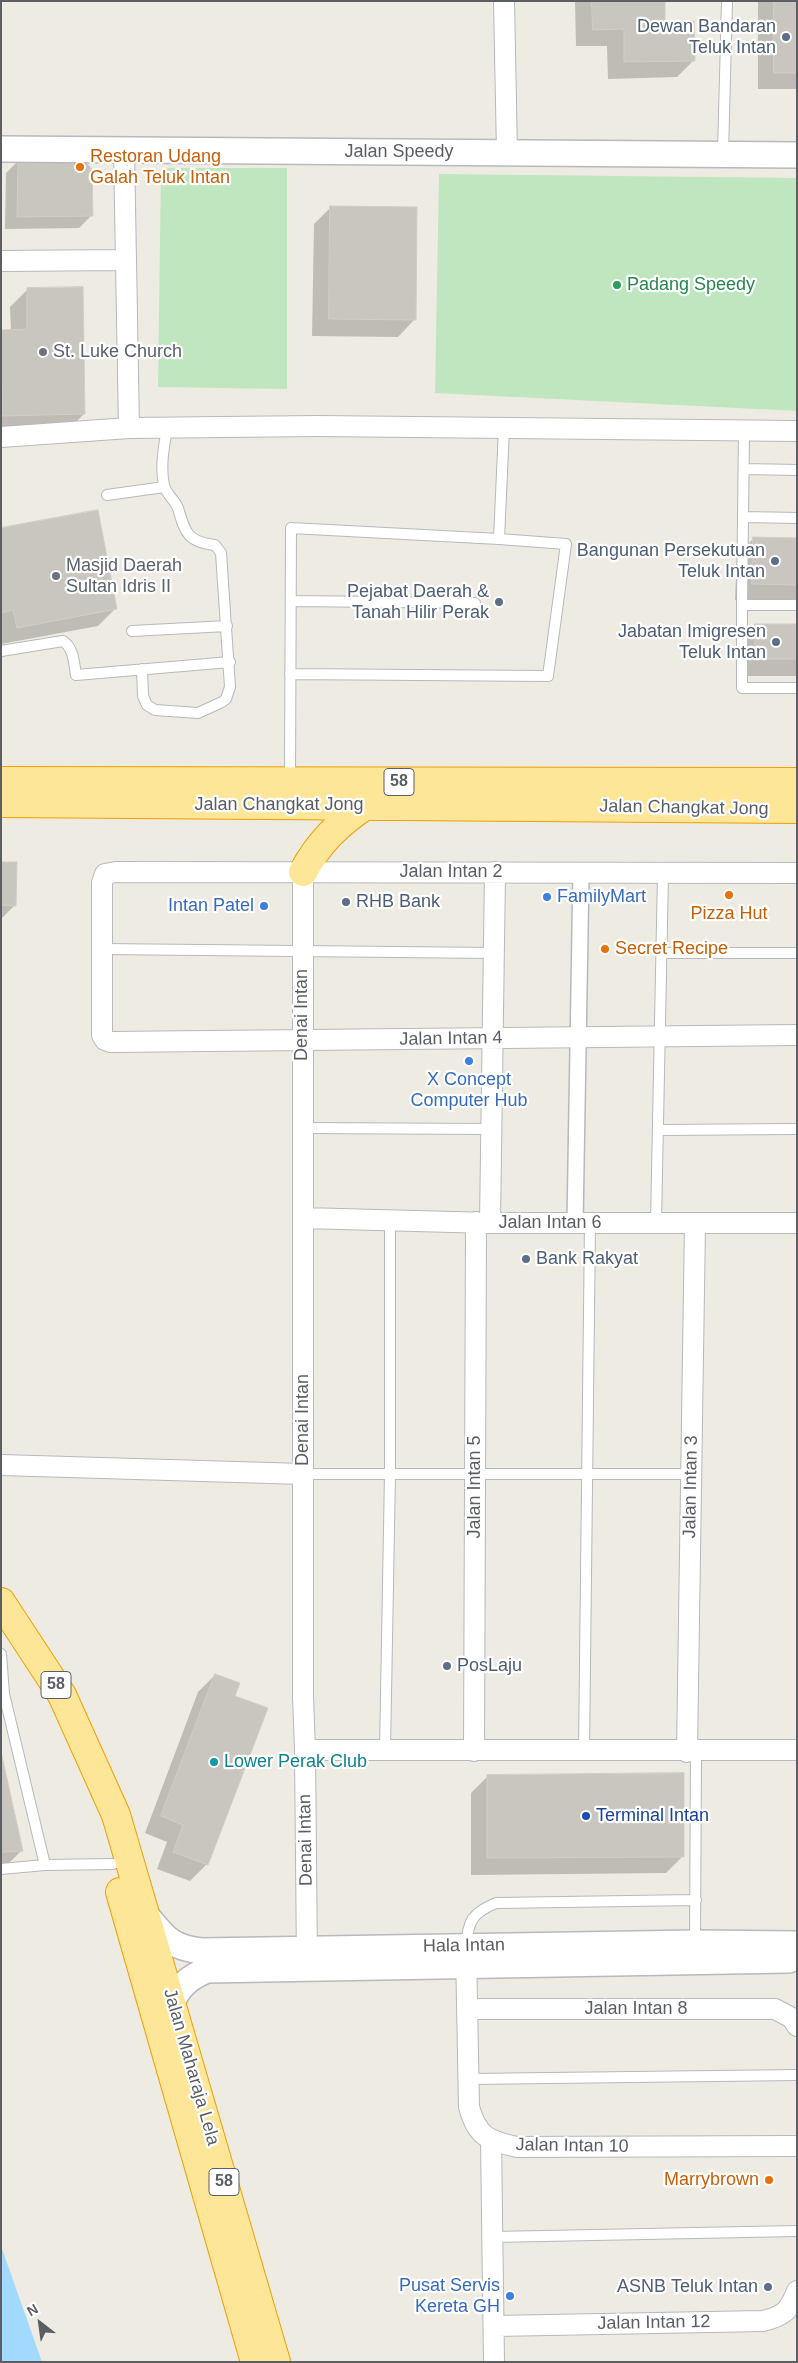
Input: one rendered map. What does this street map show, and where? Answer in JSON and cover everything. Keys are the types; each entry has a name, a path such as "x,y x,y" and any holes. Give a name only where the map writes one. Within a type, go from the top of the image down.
{"highway":[{"name":"Jalan Changkat Jong","path":"1,781 797,782"},
{"name":"Jalan Changkat Jong","path":"1,803 797,809"},
{"path":"303,872 312,856 332,830 366,805"},
{"name":"Jalan Maharaja Lela","path":"1,1602 62,1695 116,1815 276,2362"},
{"name":"Jalan Maharaja Lela","path":"97,1776 102,1819 113,1864 255,2362"}],"street":[{"path":"504,1 507,153"},
{"name":"Jalan Speedy","path":"1,149 797,155"},
{"path":"124,150 129,428"},
{"path":"1,261 125,260"},
{"path":"1,437 129,428 318,426 797,431"},
{"name":"Jalan Intan 2","path":"102,949 102,883 105,874 116,872 797,872"},
{"name":"Denai Intan","path":"303,872 303,1696 307,1958"},
{"name":"Jalan Intan 5","path":"474,1751 475,1472 483,1223 491,1129 495,872"},
{"path":"581,872 582,1223"},
{"name":"Jalan Intan 4","path":"102,949 102,1035 105,1040 111,1042 797,1035"},
{"name":"Jalan Intan 6","path":"303,1218 483,1223 797,1223"},
{"name":"Jalan Intan 3","path":"692,1751 691,1474 695,1223"},
{"path":"1,1465 303,1474"},
{"path":"305,1750 584,1752 797,1750"},
{"name":"Hala Intan","path":"146,1915 166,1939 175,1946 186,1949 307,1958 695,1953 797,1944"},
{"name":"Hala Intan","path":"695,1953 797,1960"},
{"name":"Jalan Intan 10","path":"466,1956 469,2107 473,2121 480,2132 490,2140 517,2147 797,2146"},
{"name":"Hala Intan","path":"172,2002 177,1991 185,1982 207,1970 307,1958"},
{"name":"Jalan Intan 8","path":"468,2009 774,2009 792,2018 797,2026"},
{"path":"490,2140 495,2326 494,2362"},
{"name":"Jalan Intan 12","path":"495,2326 763,2321 780,2317 791,2305 797,2291"}],"lane":[{"path":"723,154 727,1"},
{"path":"142,669 144,696 147,705 155,710 198,714 226,699 230,687 230,662 221,553 215,545 206,544 186,534 177,507 164,487 162,462 167,428"},
{"path":"499,539 504,428"},
{"path":"744,431 742,688 797,688"},
{"path":"744,469 797,470"},
{"path":"107,495 164,487"},
{"path":"744,517 797,518"},
{"path":"290,674 548,676 553,652 566,544 292,528 290,674 290,782"},
{"path":"291,601 475,602"},
{"path":"742,605 797,605"},
{"path":"132,631 227,626"},
{"path":"1,651 63,641 68,644 72,654 76,675 230,662"},
{"path":"656,1223 662,873"},
{"path":"102,949 494,953"},
{"path":"662,953 797,952"},
{"path":"303,1128 491,1129"},
{"path":"658,1130 797,1129"},
{"path":"385,1751 390,1473 390,1220"},
{"path":"582,1223 588,1473 584,1752"},
{"path":"303,1474 475,1472 691,1474"},
{"path":"1,1654 4,1694 45,1865"},
{"path":"692,1751 696,1900 695,1953"},
{"path":"1,1869 45,1865 113,1864"},
{"path":"466,1956 467,1930 472,1918 482,1909 496,1903 696,1900"},
{"path":"468,2079 797,2074"},
{"path":"493,2237 797,2231"}],"green space":[{"path":"161,168 287,168 287,389 158,387"},
{"name":"Padang Speedy","path":"439,174 797,178 797,411 435,393"}],"water":[{"path":"1,2246 42,2362 1,2362"}],"building":[{"path":"592,1 665,1 665,22 694,21 695,61 624,62 624,29 593,30"},
{"name":"Dewan Bandaran Teluk Intan","path":"774,1 797,1 797,73 774,73"},
{"path":"81,157 92,169 93,216 17,217 18,159"},
{"path":"330,206 417,207 416,320 329,319"},
{"name":"St. Luke Church","path":"83,287 85,414 2,416 1,330 27,329 27,288"},
{"name":"Masjid Daerah Sultan Idris II","path":"98,510 117,609 17,628 13,610 1,613 1,528"},
{"name":"Bangunan Persekutuan Teluk Intan","path":"753,537 797,538 797,585 752,584"},
{"name":"Jabatan Imigresen Teluk Intan","path":"755,624 797,624 797,659 755,659"},
{"path":"1,862 17,862 16,906 1,905"},
{"name":"Lower Perak Club","path":"215,1674 240,1683 235,1696 268,1708 208,1865 173,1852 183,1825 161,1816"},
{"path":"1,1752 23,1851 1,1852"},
{"name":"Terminal Intan","path":"684,1773 684,1857 487,1858 487,1775"}],"place":[{"name":"Dewan Bandaran Teluk Intan","path":"786,37"},
{"name":"Restoran Udang Galah Teluk Intan","path":"80,167"},
{"name":"Padang Speedy","path":"617,285"},
{"name":"St. Luke Church","path":"43,352"},
{"name":"Bangunan Persekutuan Teluk Intan","path":"775,561"},
{"name":"Masjid Daerah Sultan Idris II","path":"56,576"},
{"name":"Pejabat Daerah & Tanah Hilir Perak","path":"499,602"},
{"name":"Jabatan Imigresen Teluk Intan","path":"776,642"},
{"name":"Pizza Hut","path":"729,895"},
{"name":"FamilyMart","path":"547,897"},
{"name":"RHB Bank","path":"346,902"},
{"name":"Intan Patel","path":"264,906"},
{"name":"Secret Recipe","path":"605,949"},
{"name":"X Concept Computer Hub","path":"469,1061"},
{"name":"Bank Rakyat","path":"526,1259"},
{"name":"PosLaju","path":"447,1666"},
{"name":"Lower Perak Club","path":"214,1762"},
{"name":"Terminal Intan","path":"586,1816"},
{"name":"Marrybrown","path":"769,2180"},
{"name":"ASNB Teluk Intan","path":"768,2287"},
{"name":"Pusat Servis Kereta GH","path":"510,2296"}]}
